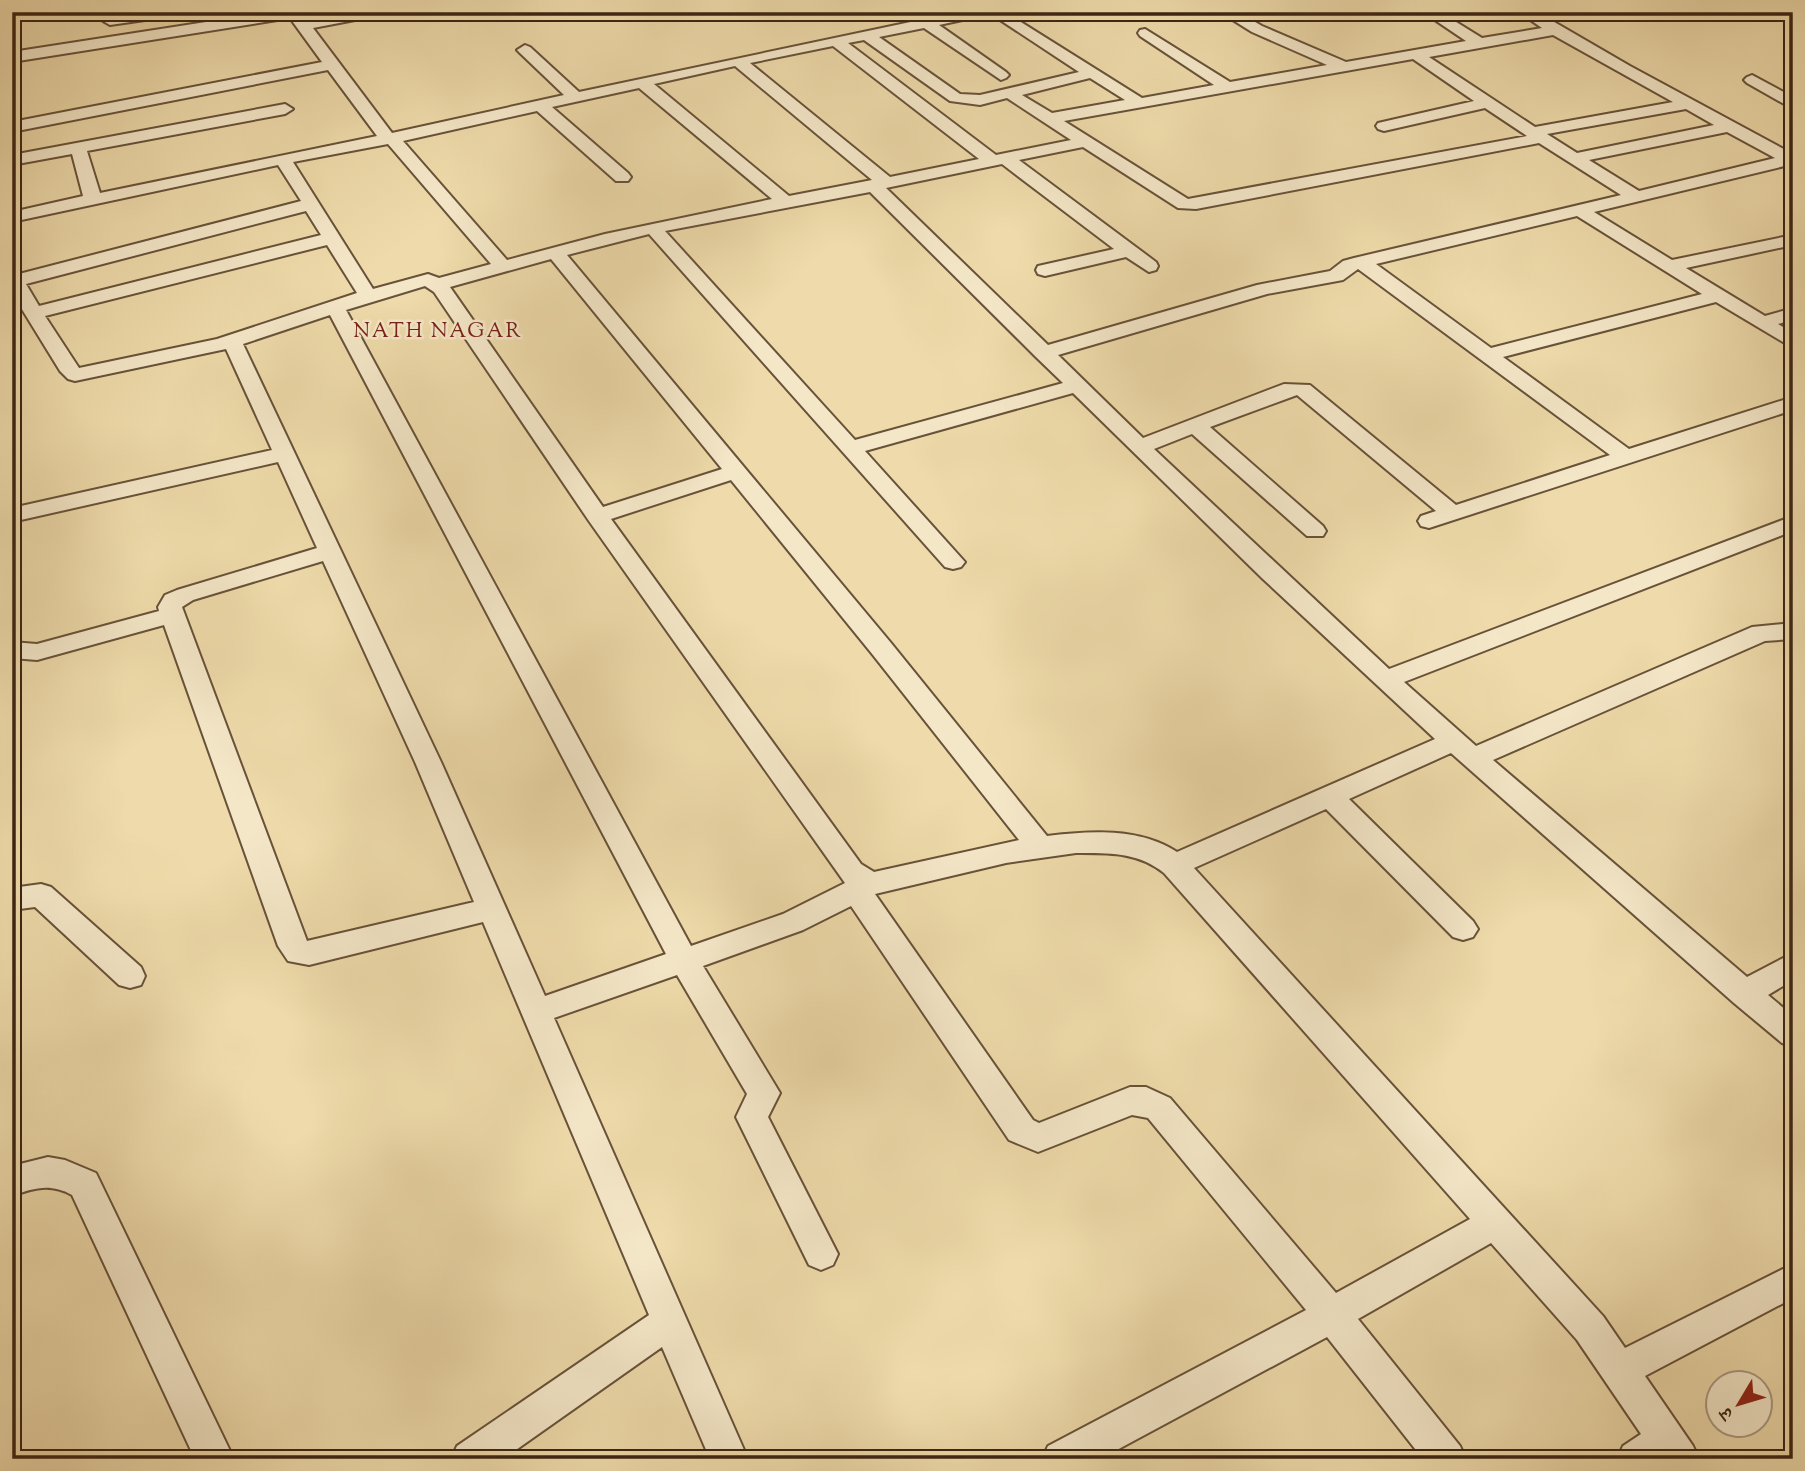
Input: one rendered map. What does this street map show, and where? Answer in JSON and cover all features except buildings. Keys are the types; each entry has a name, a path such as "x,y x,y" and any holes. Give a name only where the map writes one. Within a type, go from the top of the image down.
{"street":[{"path":"118,40 108,17 173,12"},
{"path":"12,57 118,40 297,17 376,12"},
{"path":"12,217 282,159 390,139 738,61 981,12"},
{"path":"1227,12 1257,29 1342,66"},
{"path":"1430,12 1478,43"},
{"path":"1526,12 1643,82 1792,159"},
{"path":"999,15 1023,14"},
{"path":"999,15 1138,102"},
{"path":"297,17 390,139 503,267"},
{"path":"927,23 1001,75"},
{"path":"1052,118 1555,30"},
{"path":"1145,33 1227,87"},
{"path":"867,35 956,98 980,100 1092,74"},
{"path":"835,41 1149,266"},
{"path":"525,50 575,97"},
{"path":"1414,53 1487,103 1637,197"},
{"path":"738,61 880,184 1076,386 1386,679 1575,850 1793,1034"},
{"path":"12,127 334,64"},
{"path":"1752,80 1793,104"},
{"path":"642,82 785,201"},
{"path":"1009,93 1177,200 1196,204 1689,104"},
{"path":"1384,126 1487,103"},
{"path":"540,105 622,177"},
{"path":"12,160 285,109"},
{"path":"1575,158 1731,126"},
{"path":"436,285 653,228 1088,141"},
{"path":"78,147 93,200"},
{"path":"282,159 368,296"},
{"path":"1043,353 1251,293 1336,276 1345,267 1361,262 1792,159"},
{"path":"311,204 13,279 67,367 75,375 232,341 368,296 428,280 442,288 597,516 863,887 1021,1130 1038,1138 1130,1101 1146,1101 1159,1108 1332,1315 1447,1459"},
{"path":"1579,210 1793,342"},
{"path":"653,228 953,562"},
{"path":"34,313 332,238"},
{"path":"1669,265 1793,240"},
{"path":"1045,270 1129,251"},
{"path":"555,253 1040,847"},
{"path":"1361,262 1626,457"},
{"path":"1487,355 1718,296"},
{"path":"335,307 684,960 764,1093 751,1117 821,1254"},
{"path":"1762,323 1793,314"},
{"path":"232,341 428,762 730,1459"},
{"path":"851,448 1076,386"},
{"path":"1139,447 1291,388 1303,389 1452,513"},
{"path":"1429,521 1789,408"},
{"path":"1195,425 1315,531"},
{"path":"12,515 285,454"},
{"path":"597,516 735,472"},
{"path":"1386,679 1793,523"},
{"path":"330,551 185,595 173,600 170,607 293,946 299,953 309,953 492,909"},
{"path":"12,650 37,652 173,615"},
{"path":"1174,865 1330,796 1464,749 1761,633 1793,631"},
{"path":"1330,796 1462,929"},
{"path":"536,1012 793,922 863,887 1040,847 1084,842 1142,847 1159,853 1174,865 1590,1328 1621,1369 1661,1452"},
{"path":"12,899 41,895 130,976"},
{"path":"1745,994 1793,965"},
{"path":"12,1181 32,1172 61,1171 84,1184 215,1459"},
{"path":"1061,1459 1332,1315 1496,1222"},
{"path":"1621,1369 1793,1280"},
{"path":"470,1459 670,1321"}],"district":[{"name":"NATH NAGAR","path":"438,332"}]}
